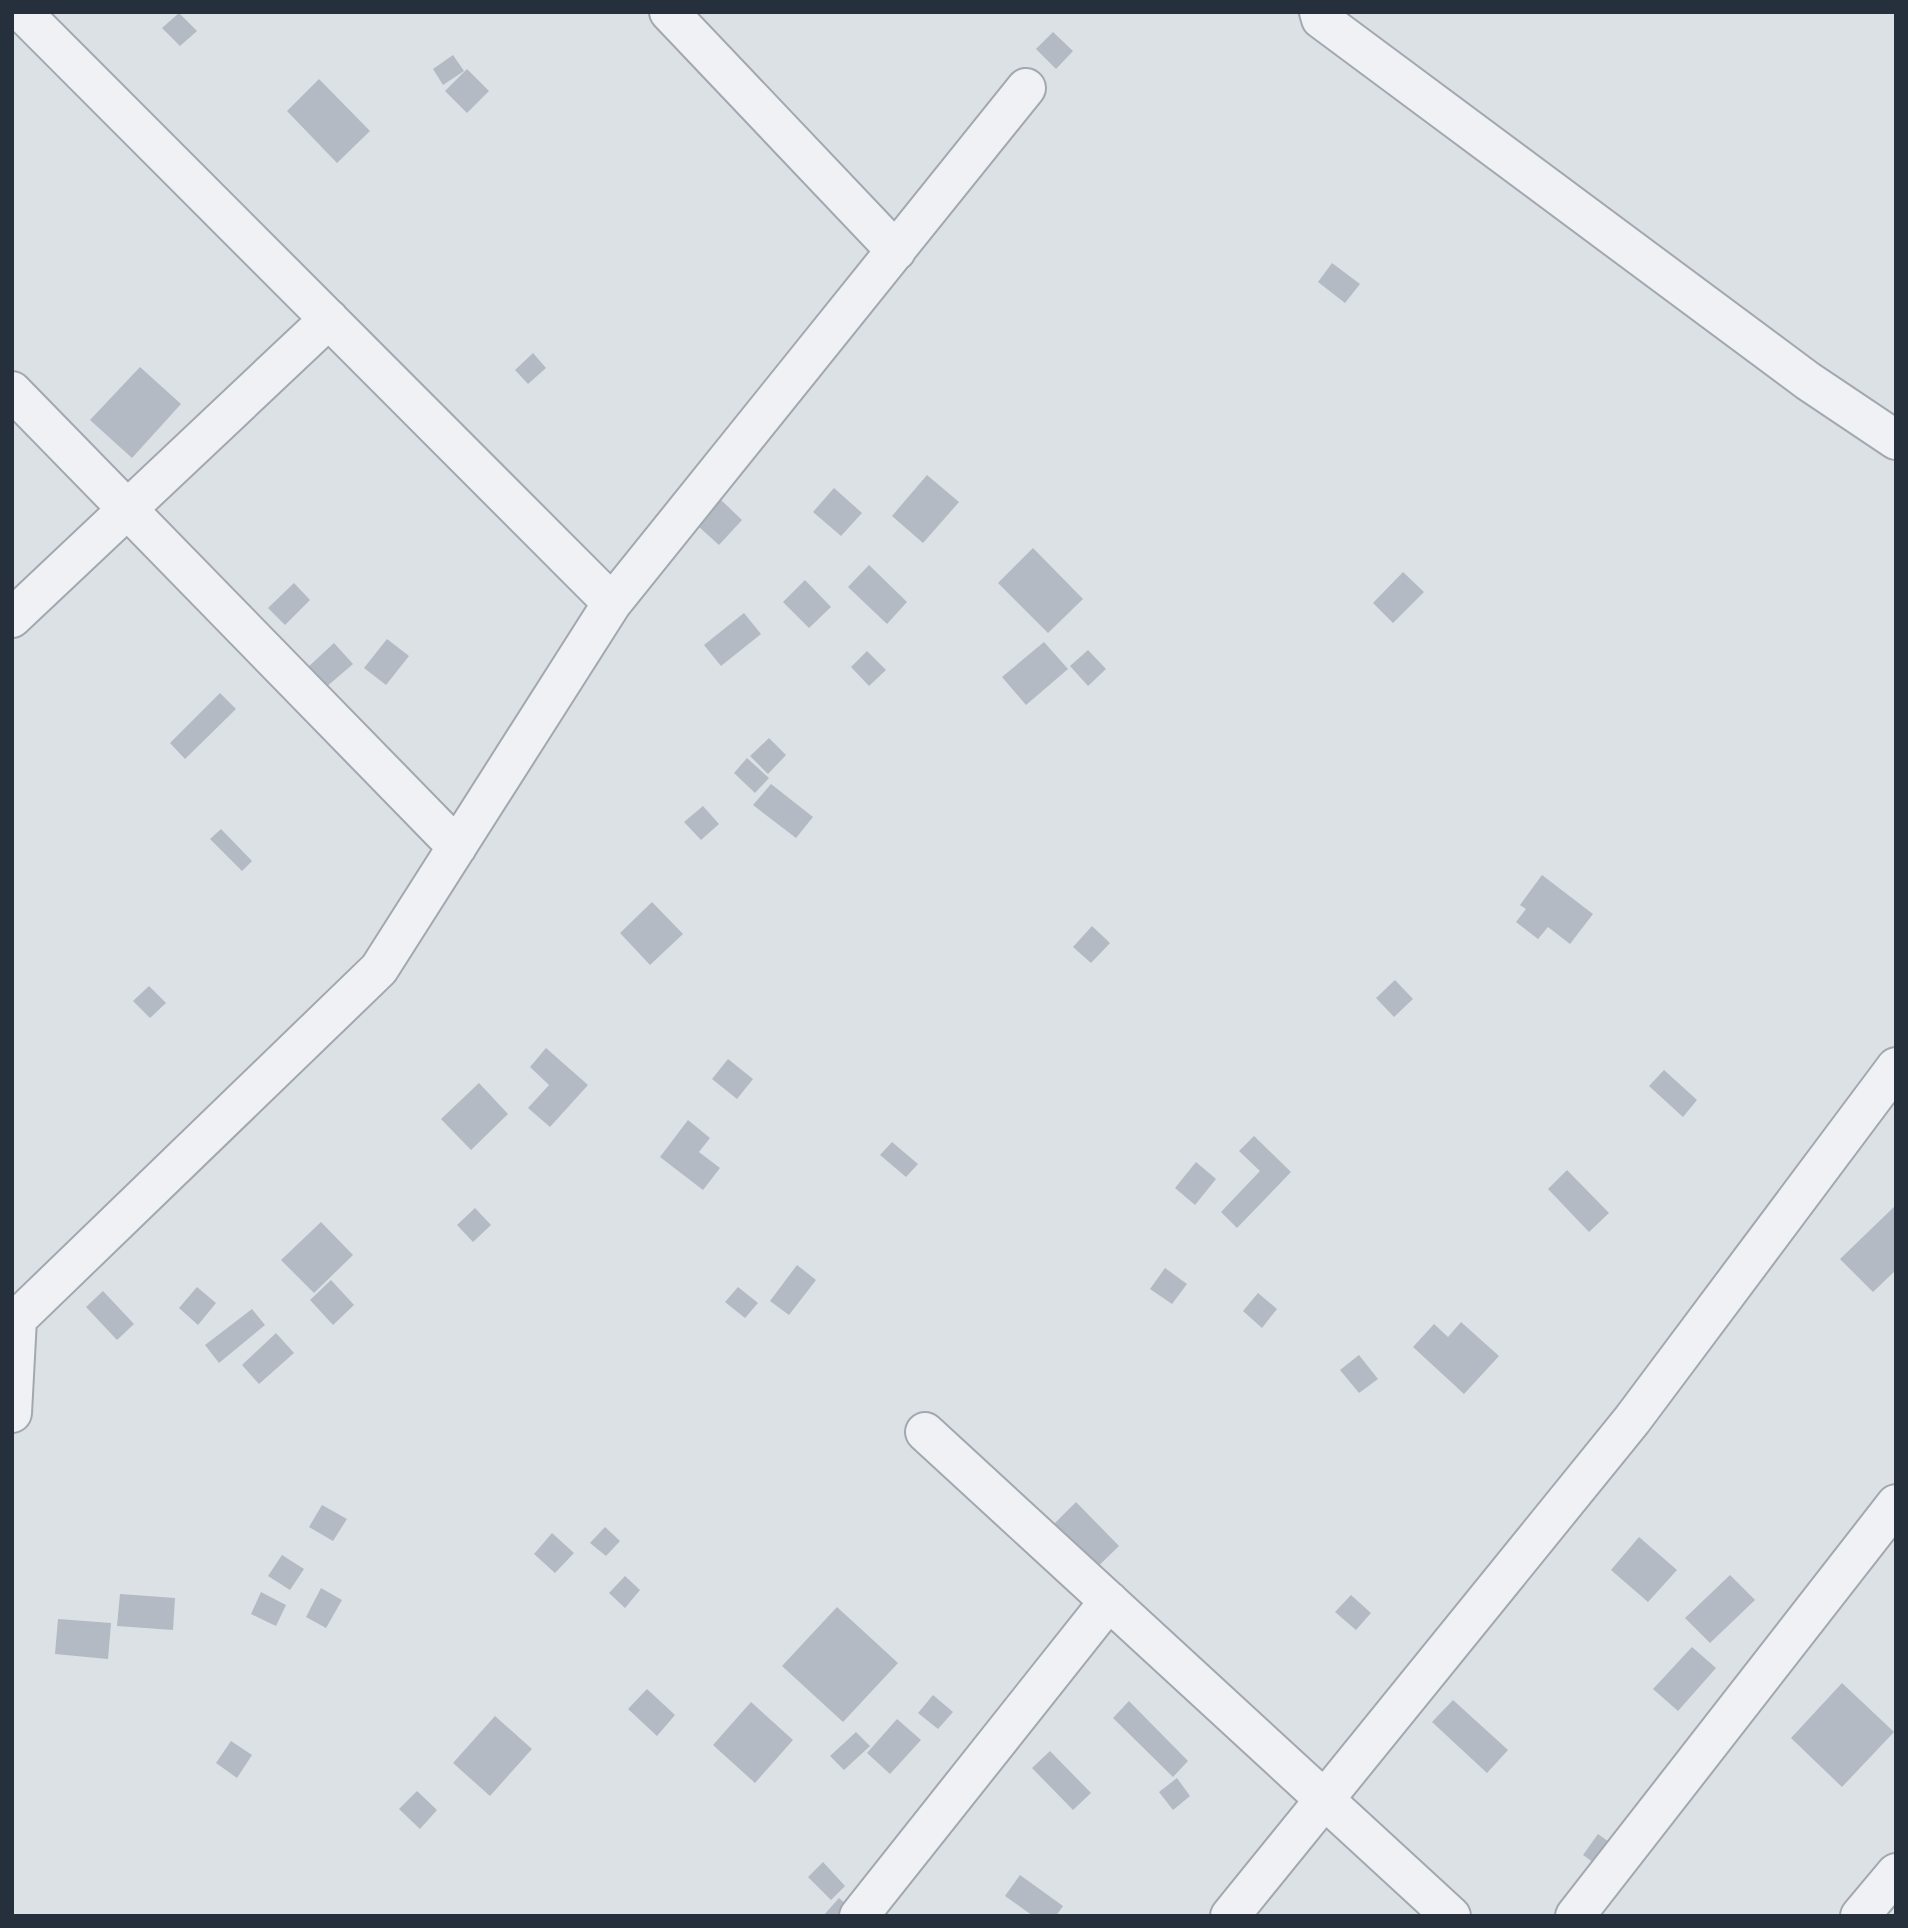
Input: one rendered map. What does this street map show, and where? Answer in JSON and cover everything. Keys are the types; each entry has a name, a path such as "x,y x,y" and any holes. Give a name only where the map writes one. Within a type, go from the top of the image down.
{"street":[{"path":"22,12 612,603"},
{"path":"669,12 896,251"},
{"path":"1319,12 1321,19 1797,373 1896,440"},
{"path":"12,1413 15,1319 379,969 612,603 1026,89"},
{"path":"12,618 329,319"},
{"path":"12,391 457,846"},
{"path":"1230,1916 1632,1420 1896,1067"},
{"path":"925,1432 1451,1916"},
{"path":"1575,1916 1896,1504"},
{"path":"859,1916 1109,1601"},
{"path":"1860,1916 1896,1873"}],"building":[{"path":"179,13 197,31 180,46 162,28"},
{"path":"1053,32 1073,51 1056,69 1036,49"},
{"path":"453,55 464,71 443,85 433,69"},
{"path":"467,69 489,91 467,113 445,91"},
{"path":"319,79 370,131 337,163 287,111"},
{"path":"1332,263 1360,284 1345,303 1318,282"},
{"path":"533,353 546,368 528,384 515,370"},
{"path":"140,367 181,404 132,458 90,420"},
{"path":"927,475 959,502 923,543 892,516"},
{"path":"834,488 862,513 841,536 813,512"},
{"path":"721,500 742,520 719,545 698,526"},
{"path":"1033,548 1083,599 1048,633 998,583"},
{"path":"869,565 907,602 887,624 848,587"},
{"path":"1403,572 1424,592 1393,623 1373,603"},
{"path":"805,580 831,607 809,628 783,602"},
{"path":"294,583 310,600 285,625 268,608"},
{"path":"744,613 761,634 721,666 704,645"},
{"path":"387,639 409,656 386,685 364,668"},
{"path":"1044,642 1068,669 1026,705 1002,677"},
{"path":"334,643 353,664 325,688 307,668"},
{"path":"1088,650 1106,669 1088,686 1070,666"},
{"path":"867,651 886,670 869,686 851,667"},
{"path":"220,693 236,709 185,759 170,743"},
{"path":"769,738 786,755 768,774 750,756"},
{"path":"747,758 769,778 755,793 734,773"},
{"path":"771,784 813,817 796,838 753,805"},
{"path":"703,806 719,824 701,840 684,822"},
{"path":"221,829 252,861 242,871 210,839"},
{"path":"1542,875 1593,914 1570,944 1548,927 1538,939 1516,922 1526,909 1520,905"},
{"path":"652,902 683,934 650,965 620,933"},
{"path":"1092,926 1110,943 1091,963 1073,947"},
{"path":"1395,980 1413,999 1394,1017 1376,998"},
{"path":"149,986 166,1003 150,1018 133,1001"},
{"path":"546,1048 588,1085 550,1127 528,1108 549,1085 530,1067"},
{"path":"728,1059 753,1079 737,1099 712,1079"},
{"path":"1664,1070 1697,1100 1683,1117 1649,1086"},
{"path":"479,1083 508,1114 471,1150 441,1119"},
{"path":"688,1120 710,1138 699,1152 720,1168 703,1190 660,1157"},
{"path":"1254,1136 1291,1172 1237,1228 1221,1212 1260,1171 1239,1151"},
{"path":"892,1142 918,1164 906,1177 880,1155"},
{"path":"1196,1162 1216,1179 1195,1205 1175,1188"},
{"path":"1567,1170 1609,1213 1589,1232 1548,1189"},
{"path":"1896,1205 1896,1270 1873,1292 1840,1259"},
{"path":"475,1208 491,1225 473,1242 457,1225"},
{"path":"321,1222 353,1255 314,1293 281,1260"},
{"path":"797,1265 816,1280 789,1315 770,1301"},
{"path":"1165,1268 1187,1284 1172,1304 1150,1289"},
{"path":"331,1280 354,1305 333,1325 310,1300"},
{"path":"197,1287 216,1303 198,1325 179,1308"},
{"path":"738,1287 758,1303 745,1318 725,1302"},
{"path":"103,1291 134,1324 117,1340 86,1307"},
{"path":"1258,1293 1277,1309 1262,1328 1243,1311"},
{"path":"252,1309 265,1325 219,1363 205,1345"},
{"path":"1461,1322 1499,1356 1464,1394 1413,1347 1434,1324 1448,1337"},
{"path":"276,1333 294,1353 259,1384 242,1365"},
{"path":"1359,1355 1378,1379 1359,1393 1340,1370"},
{"path":"1076,1502 1119,1546 1080,1584 1037,1541"},
{"path":"322,1505 347,1519 333,1541 309,1527"},
{"path":"605,1527 620,1541 606,1556 590,1543"},
{"path":"552,1533 574,1553 555,1573 534,1554"},
{"path":"1639,1537 1677,1570 1648,1602 1611,1570"},
{"path":"282,1555 304,1569 290,1590 268,1576"},
{"path":"1730,1575 1755,1600 1710,1643 1685,1618"},
{"path":"625,1576 640,1590 625,1608 609,1593"},
{"path":"321,1588 342,1600 326,1628 306,1617"},
{"path":"261,1592 286,1605 276,1626 251,1614"},
{"path":"120,1594 175,1598 173,1630 117,1626"},
{"path":"1351,1595 1371,1613 1356,1630 1335,1612"},
{"path":"837,1607 898,1663 843,1722 782,1666"},
{"path":"58,1619 111,1623 108,1659 55,1654"},
{"path":"1692,1647 1716,1668 1678,1711 1653,1689"},
{"path":"1842,1683 1894,1732 1842,1787 1791,1738"},
{"path":"647,1689 675,1715 657,1736 628,1709"},
{"path":"933,1695 953,1712 938,1729 918,1713"},
{"path":"1453,1700 1508,1750 1487,1773 1432,1722"},
{"path":"1129,1701 1188,1761 1173,1777 1113,1718"},
{"path":"751,1702 793,1740 755,1783 713,1745"},
{"path":"495,1716 532,1749 490,1796 453,1763"},
{"path":"897,1719 921,1740 890,1774 867,1753"},
{"path":"856,1732 870,1746 844,1770 830,1756"},
{"path":"231,1741 252,1755 237,1778 216,1763"},
{"path":"1050,1751 1091,1793 1073,1810 1032,1768"},
{"path":"1177,1778 1190,1796 1173,1810 1159,1792"},
{"path":"417,1791 437,1810 420,1829 399,1809"},
{"path":"1598,1834 1616,1847 1601,1868 1583,1855"},
{"path":"823,1862 845,1886 831,1900 808,1877"},
{"path":"1020,1875 1063,1906 1056,1916 1033,1916 1005,1896"},
{"path":"839,1898 857,1914 856,1916 823,1916"}]}
